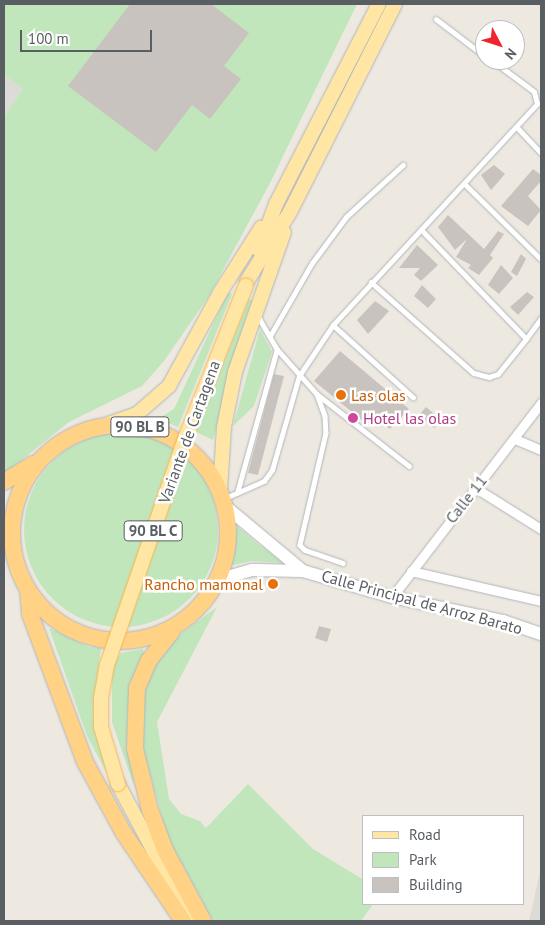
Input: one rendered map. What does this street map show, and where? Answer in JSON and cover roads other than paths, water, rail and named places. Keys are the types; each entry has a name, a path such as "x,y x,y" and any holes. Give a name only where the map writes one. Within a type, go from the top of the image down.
{"highway":[{"name":"90 BL B","path":"4,482 73,436 108,424 154,430 175,439 193,453 226,497 228,543 217,580 196,610 178,624 138,640 95,639 56,621 26,587 4,566"},
{"name":"90 BL B","path":"26,587 14,559 12,532 14,513 26,479 43,457"},
{"path":"26,587 30,614 85,762 123,832 188,920"},
{"path":"178,624 150,660 137,688 135,749 150,810 188,920"}],"main road":[{"name":"Variante de Cartagena","path":"188,920 118,784 101,727 101,698 107,665 186,436 276,204 379,4"},
{"name":"Variante de Cartagena","path":"246,283 290,212 395,4"},
{"path":"108,424 137,414 169,386 221,291 276,204"},
{"path":"226,497 226,418 235,372 290,212"}],"street":[{"name":"Calle 11","path":"392,597 474,487 515,439 541,403"},
{"path":"515,439 541,450"},
{"path":"474,487 541,529"},
{"name":"Calle Principal de Arroz Barato","path":"226,497 303,571"},
{"name":"Calle Principal de Arroz Barato","path":"217,580 253,570 303,571 392,597 504,621 541,634"},
{"path":"411,571 541,601"}],"lane":[{"path":"436,19 475,48"},
{"path":"226,497 264,481 272,470 299,376 333,325 371,282 517,128 536,104 537,98 503,70"},
{"path":"517,128 541,153"},
{"path":"270,336 312,263 346,217 403,165"},
{"path":"465,184 541,259"},
{"path":"421,230 526,339"},
{"path":"371,282 474,373 488,377 498,374 541,318"},
{"path":"256,312 277,349 299,376 317,394 408,466"},
{"path":"333,325 413,397"},
{"path":"226,497 277,349"},
{"path":"317,394 326,433 300,545 305,550 343,563"}],"place":[{"name":"Las olas","path":"341,395"},
{"name":"Hotel las olas","path":"353,418"},
{"name":"Rancho mamonal","path":"273,584"}]}
